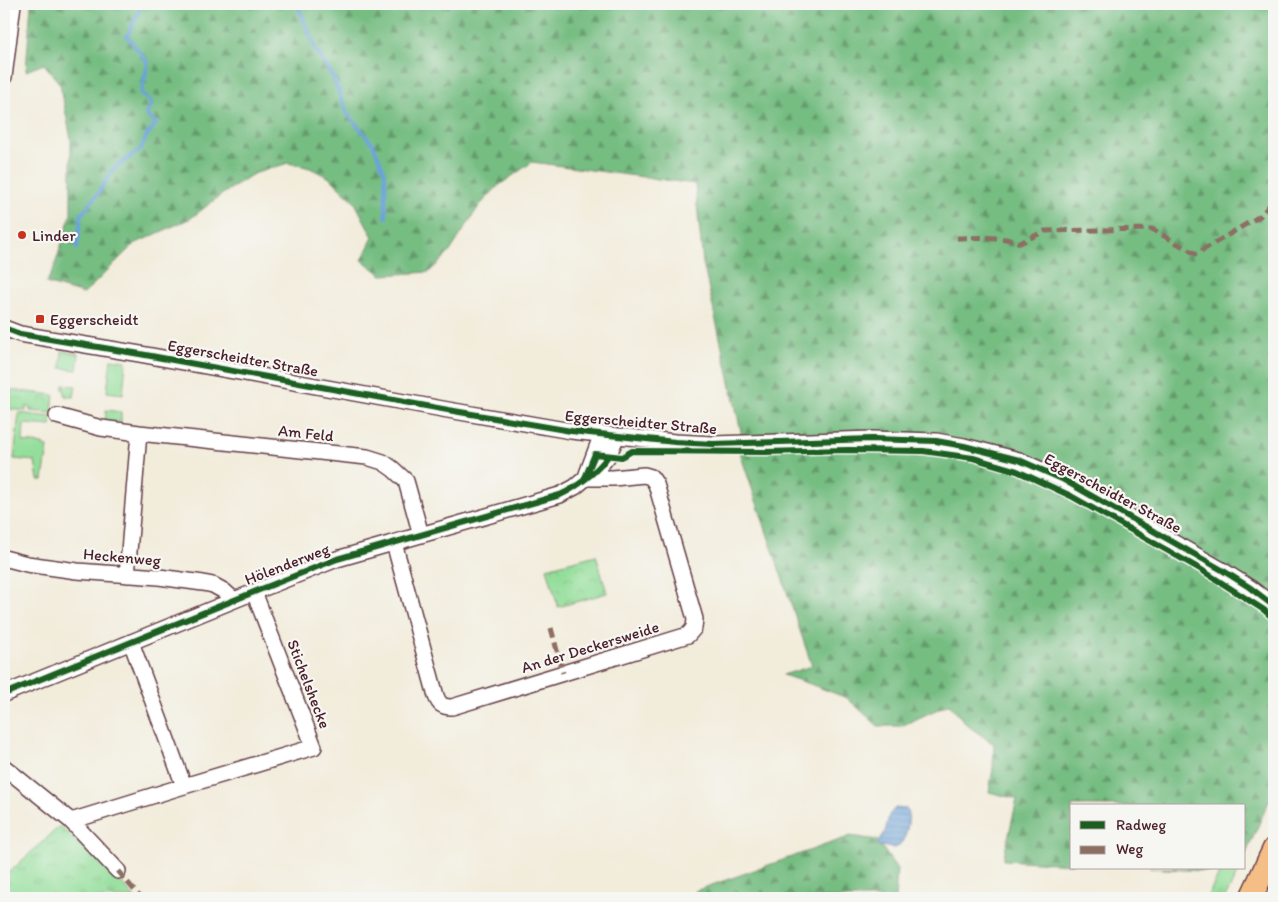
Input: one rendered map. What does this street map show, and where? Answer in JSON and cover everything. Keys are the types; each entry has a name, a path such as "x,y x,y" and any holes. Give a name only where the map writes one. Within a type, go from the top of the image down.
{"highway":[{"path":"1251,898 1274,850"}],"street":[{"path":"4,77 13,4"},
{"name":"Eggerscheidter Straße","path":"4,328 20,334 571,431 713,444 862,440 913,440 952,443 1019,460 1062,479 1222,570 1274,606"},
{"name":"Am Feld","path":"57,416 101,428 367,457 383,462 406,481 421,535"},
{"path":"127,575 139,433"},
{"name":"Hölenderweg","path":"4,694 337,559 553,498 575,487 604,462 609,435"},
{"name":"An der Deckersweide","path":"394,543 436,696 438,702 443,706 452,707 688,635 694,628 695,618 656,484 651,477 644,475 585,478"},
{"name":"Heckenweg","path":"4,558 27,564 77,571 203,583 213,585 224,591 234,600"},
{"name":"Stichelshecke","path":"71,820 314,746 254,592"},
{"path":"131,642 184,786"},
{"path":"4,767 71,820 118,870"}],"green space":[{"path":"31,4 1274,4 1274,790 1246,853 1246,804 1070,804 1070,864 1003,860 1017,799 989,792 993,769 994,744 968,726 949,704 901,726 878,726 847,698 783,675 812,666 741,456 741,431 703,263 695,184 532,162 498,186 479,206 449,253 429,272 382,275 362,260 373,237 354,201 330,178 310,168 288,163 253,174 191,218 134,244 84,294 46,283 53,271 71,214 71,139 60,84 44,64 26,71"},
{"path":"62,351 79,354 77,370 61,368"},
{"path":"111,359 126,361 123,394 107,392"},
{"path":"63,385 76,386 74,397 65,396"},
{"path":"11,390 54,395 52,413 30,411 30,407 26,407 26,411 9,409"},
{"path":"106,410 121,412 121,422 105,421"},
{"path":"19,413 52,417 51,426 24,424 23,442 43,444 43,446 48,447 43,480 38,480 35,461 14,459"},
{"path":"596,555 607,593 558,607 547,568"},
{"path":"60,826 119,880 135,898 4,898 4,875"},
{"path":"851,836 877,840 897,869 895,898 698,898 695,891"},
{"path":"1184,870 1226,870 1220,872"},
{"path":"1239,870 1225,898 1207,898 1220,872"}],"water":[{"path":"895,808 907,809 909,812 905,836 896,848 879,846 877,844 885,832 889,815"}],"waterway":[{"path":"77,248 81,215 99,192 113,169 141,149 147,135 156,124 146,114 152,103 141,94 148,63 127,36 141,4"},
{"path":"297,4 316,50 333,77 347,113 373,144 385,173 386,217"}],"marked path":[{"path":"957,238 997,238 1020,243 1045,231 1152,229 1196,254 1260,216 1274,200"},
{"path":"551,628 563,673"},
{"path":"118,871 141,898"}],"cycle path":[{"path":"4,328 20,334 571,431 713,444 872,439 936,441 964,446 1019,460 1062,479 1222,570 1274,606"},
{"path":"585,478 595,454 622,457 632,451 923,451 973,458 1017,471 1071,496 1200,569 1264,610 1274,619"},
{"path":"4,694 337,559 560,495 586,478 608,456"}],"place":[{"name":"Linder","path":"22,235"},
{"name":"Eggerscheidt","path":"40,319"}]}
